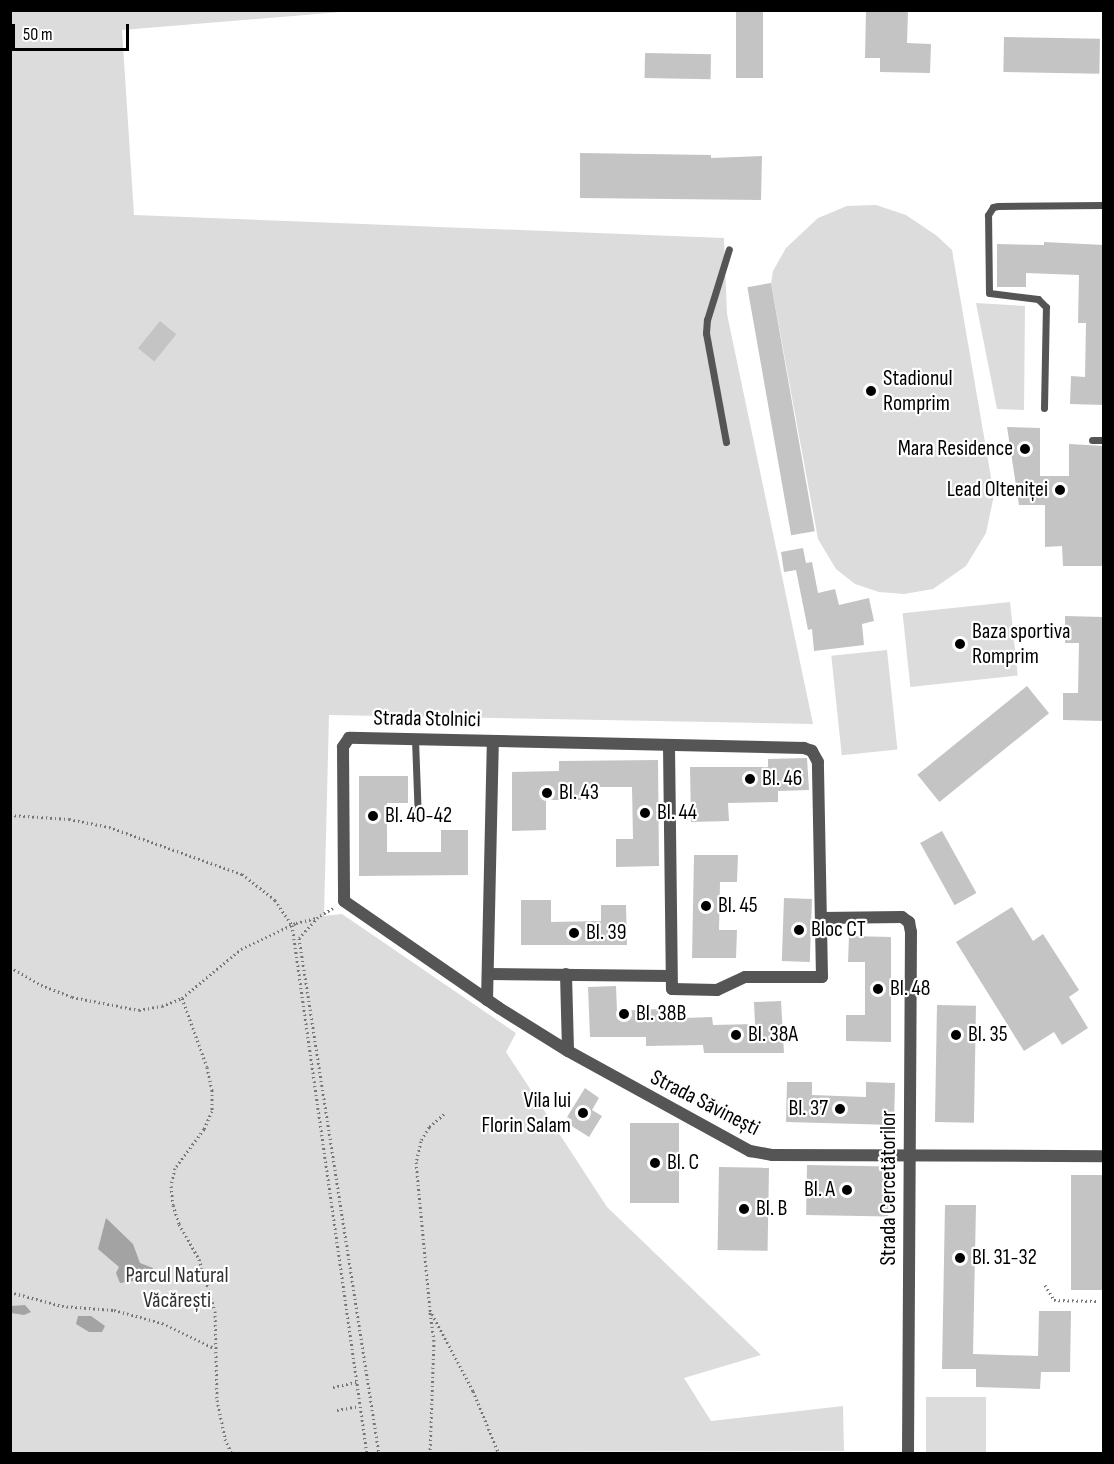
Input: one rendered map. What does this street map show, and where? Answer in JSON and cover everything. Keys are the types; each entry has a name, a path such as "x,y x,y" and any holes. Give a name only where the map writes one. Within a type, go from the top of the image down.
{"street":[{"name":"Strada Stolnici","path":"344,901 345,741 349,738 804,748 812,751 818,762 822,918"},
{"path":"487,1000 493,741"},
{"path":"669,746 670,976 672,989 717,990 745,977 822,977 822,918"},
{"name":"Strada Săvinești","path":"344,901 487,1000 568,1052 750,1151 772,1155 1104,1156"},
{"name":"Strada Cercetătorilor","path":"822,918 902,917 909,922 909,1454"},
{"path":"488,974 670,976"},
{"path":"566,974 568,1052"}],"lane":[{"path":"1044,408 1046,307 1038,299 989,293 988,215 993,207 998,206 1104,205"},
{"path":"726,442 706,333 707,320 729,249"},
{"path":"1092,440 1104,440"},
{"path":"415,739 418,819"}],"path":[{"path":"10,815 69,819 109,827 242,874 275,900 292,925 367,1454"},
{"path":"10,968 55,992 139,1010 162,1006 183,998 241,949 292,925 318,917 344,901"},
{"path":"318,917 299,938 379,1454"},
{"path":"183,998 207,1066 212,1090 212,1111 204,1129 175,1168 172,1196 179,1224 199,1259 215,1311 214,1348 219,1415 232,1454"},
{"path":"430,1454 434,1341 416,1162 425,1134 444,1114"},
{"path":"1045,1285 1054,1300 1096,1301"},
{"path":"10,1292 62,1306 114,1310 162,1323 214,1348"},
{"path":"430,1310 473,1391 499,1454"},
{"path":"333,1387 356,1382"},
{"path":"337,1410 359,1406"}],"green space":[{"name":"Parcul Natural Văcărești","path":"10,11 353,11 122,30 134,215 724,238 727,314 813,724 329,715 324,916 342,914 516,1033 506,1052 607,1207 761,1355 684,1378 711,1421 843,1406 844,1451 11,1453"},
{"name":"Stadionul Romprim","path":"876,205 906,215 937,236 952,250 994,495 986,533 966,566 933,589 904,594 879,592 855,584 836,569 818,539 771,283 773,271 786,248 818,218 847,206"},
{"path":"976,303 1025,306 1024,410 997,409"},
{"name":"Baza sportiva Romprim","path":"1010,602 1018,676 910,687 903,613"},
{"path":"887,650 897,749 842,755 831,656"},
{"path":"926,1397 986,1397 986,1453 926,1453"}],"shaded area":[{"path":"106,1218 133,1244 140,1263 153,1268 153,1278 120,1283 116,1273 119,1267 98,1249"},
{"path":"25,1305 31,1312 24,1315 11,1313 11,1306"},
{"path":"78,1316 91,1316 105,1326 102,1332 89,1332 76,1324"}],"building":[{"path":"736,10 763,10 763,78 736,78"},
{"path":"866,10 908,10 907,43 931,44 930,73 880,72 880,58 865,58"},
{"path":"1004,37 1100,39 1099,74 1003,72"},
{"path":"645,53 711,54 711,79 645,78"},
{"path":"580,153 711,155 711,158 762,156 761,200 580,198"},
{"path":"1044,242 1104,245 1104,405 1070,404 1071,376 1085,377 1086,323 1078,323 1079,275 1026,273 1026,287 997,287 997,244 1044,245"},
{"path":"771,283 815,531 791,535 747,287"},
{"path":"160,321 176,334 154,361 138,348"},
{"path":"1007,427 1040,428 1040,476 1069,476 1069,444 1104,446 1104,566 1063,566 1062,546 1045,547 1045,505 1019,505"},
{"path":"803,548 806,563 812,562 818,593 835,589 839,605 869,598 874,621 862,624 864,645 814,651 812,629 808,630 796,570 784,572 781,552"},
{"path":"1065,616 1104,617 1103,721 1063,720 1063,693 1078,693 1079,643 1065,643"},
{"path":"1027,686 1049,713 939,802 917,775"},
{"name":"Bl. 46","path":"807,758 809,790 778,791 778,802 728,803 729,821 691,822 690,767 768,767 768,759"},
{"path":"658,760 659,866 616,867 616,839 633,839 632,787 581,787 581,800 546,800 546,830 512,831 512,772 559,771 559,761"},
{"name":"Bl. 40-42","path":"359,776 408,776 408,803 387,803 387,852 441,852 441,830 468,830 468,875 359,876"},
{"path":"942,831 976,893 955,905 920,843"},
{"name":"Bl. 45","path":"694,855 738,855 737,882 720,882 719,930 737,930 736,958 692,958"},
{"name":"Bloc CT","path":"784,898 812,899 810,962 782,961"},
{"name":"Bl. 39","path":"521,900 551,900 551,922 601,921 601,905 626,905 627,945 521,945"},
{"path":"1012,907 1033,941 1043,934 1079,990 1069,997 1088,1028 1062,1045 1054,1032 1024,1051 956,942"},
{"name":"Bl. 48","path":"849,936 891,937 891,1042 846,1041 846,1015 865,1015 865,962 848,962"},
{"path":"616,986 617,1011 659,1009 659,1019 712,1017 713,1025 755,1024 754,1002 781,1001 784,1053 704,1053 703,1045 646,1046 646,1037 590,1037 588,987"},
{"name":"Bl. 35","path":"937,1005 976,1006 974,1123 935,1122"},
{"name":"Bl. 37","path":"787,1082 812,1082 812,1095 866,1097 866,1082 895,1083 894,1125 786,1122"},
{"name":"Vila lui Florin Salam","path":"585,1088 599,1098 592,1110 602,1116 589,1137 570,1125 572,1120 567,1117"},
{"name":"Bl. C","path":"630,1123 679,1123 679,1203 630,1203"},
{"name":"Bl. A","path":"807,1165 889,1166 888,1216 806,1215"},
{"name":"Bl. B","path":"719,1167 769,1168 768,1251 718,1250"},
{"path":"1071,1175 1104,1175 1104,1290 1071,1290"},
{"name":"Bl. 31-32","path":"945,1205 976,1205 973,1354 1038,1356 1039,1311 1071,1311 1070,1372 1041,1372 1040,1389 976,1387 976,1369 942,1369"}],"place":[{"name":"Stadionul Romprim","path":"871,391"},
{"name":"Mara Residence","path":"1025,449"},
{"name":"Lead Olteniței","path":"1060,490"},
{"name":"Baza sportiva Romprim","path":"960,644"},
{"name":"Bl. 46","path":"750,779"},
{"name":"Bl. 43","path":"547,793"},
{"name":"Bl. 44","path":"645,813"},
{"name":"Bl. 40-42","path":"373,816"},
{"name":"Bl. 45","path":"706,906"},
{"name":"Bloc CT","path":"799,930"},
{"name":"Bl. 39","path":"574,933"},
{"name":"Bl. 48","path":"878,989"},
{"name":"Bl. 38B","path":"624,1014"},
{"name":"Bl. 38A","path":"736,1035"},
{"name":"Bl. 35","path":"956,1035"},
{"name":"Bl. 37","path":"840,1109"},
{"name":"Vila lui Florin Salam","path":"583,1113"},
{"name":"Bl. C","path":"655,1163"},
{"name":"Bl. A","path":"847,1190"},
{"name":"Bl. B","path":"744,1209"},
{"name":"Bl. 31-32","path":"960,1258"}]}
